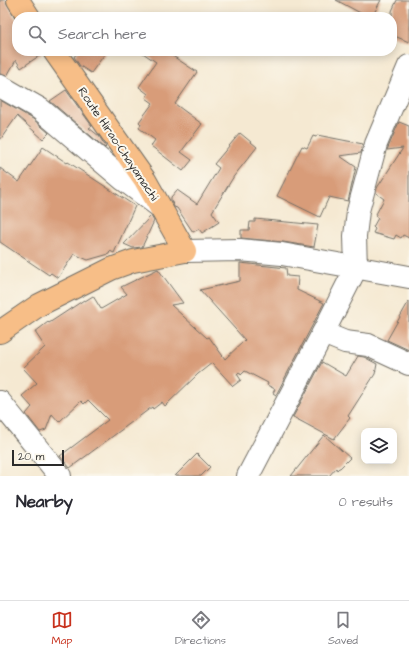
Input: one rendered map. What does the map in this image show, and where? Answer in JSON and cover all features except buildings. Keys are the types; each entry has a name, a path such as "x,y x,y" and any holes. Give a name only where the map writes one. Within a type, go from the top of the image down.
{"main road":[{"path":"18,0 26,12"},
{"name":"Route Hirao-Chayamachi","path":"58,56 145,180 185,250"},
{"path":"0,332 39,305 111,269 133,261 185,250"}],"street":[{"path":"248,476 324,333 356,268 355,236 358,211 376,144 409,66"},
{"path":"0,86 40,109 124,180 160,206"},
{"path":"185,250 240,250 282,254 409,277"},
{"path":"324,333 345,342 368,345 409,364"},
{"path":"0,402 60,476"}]}
